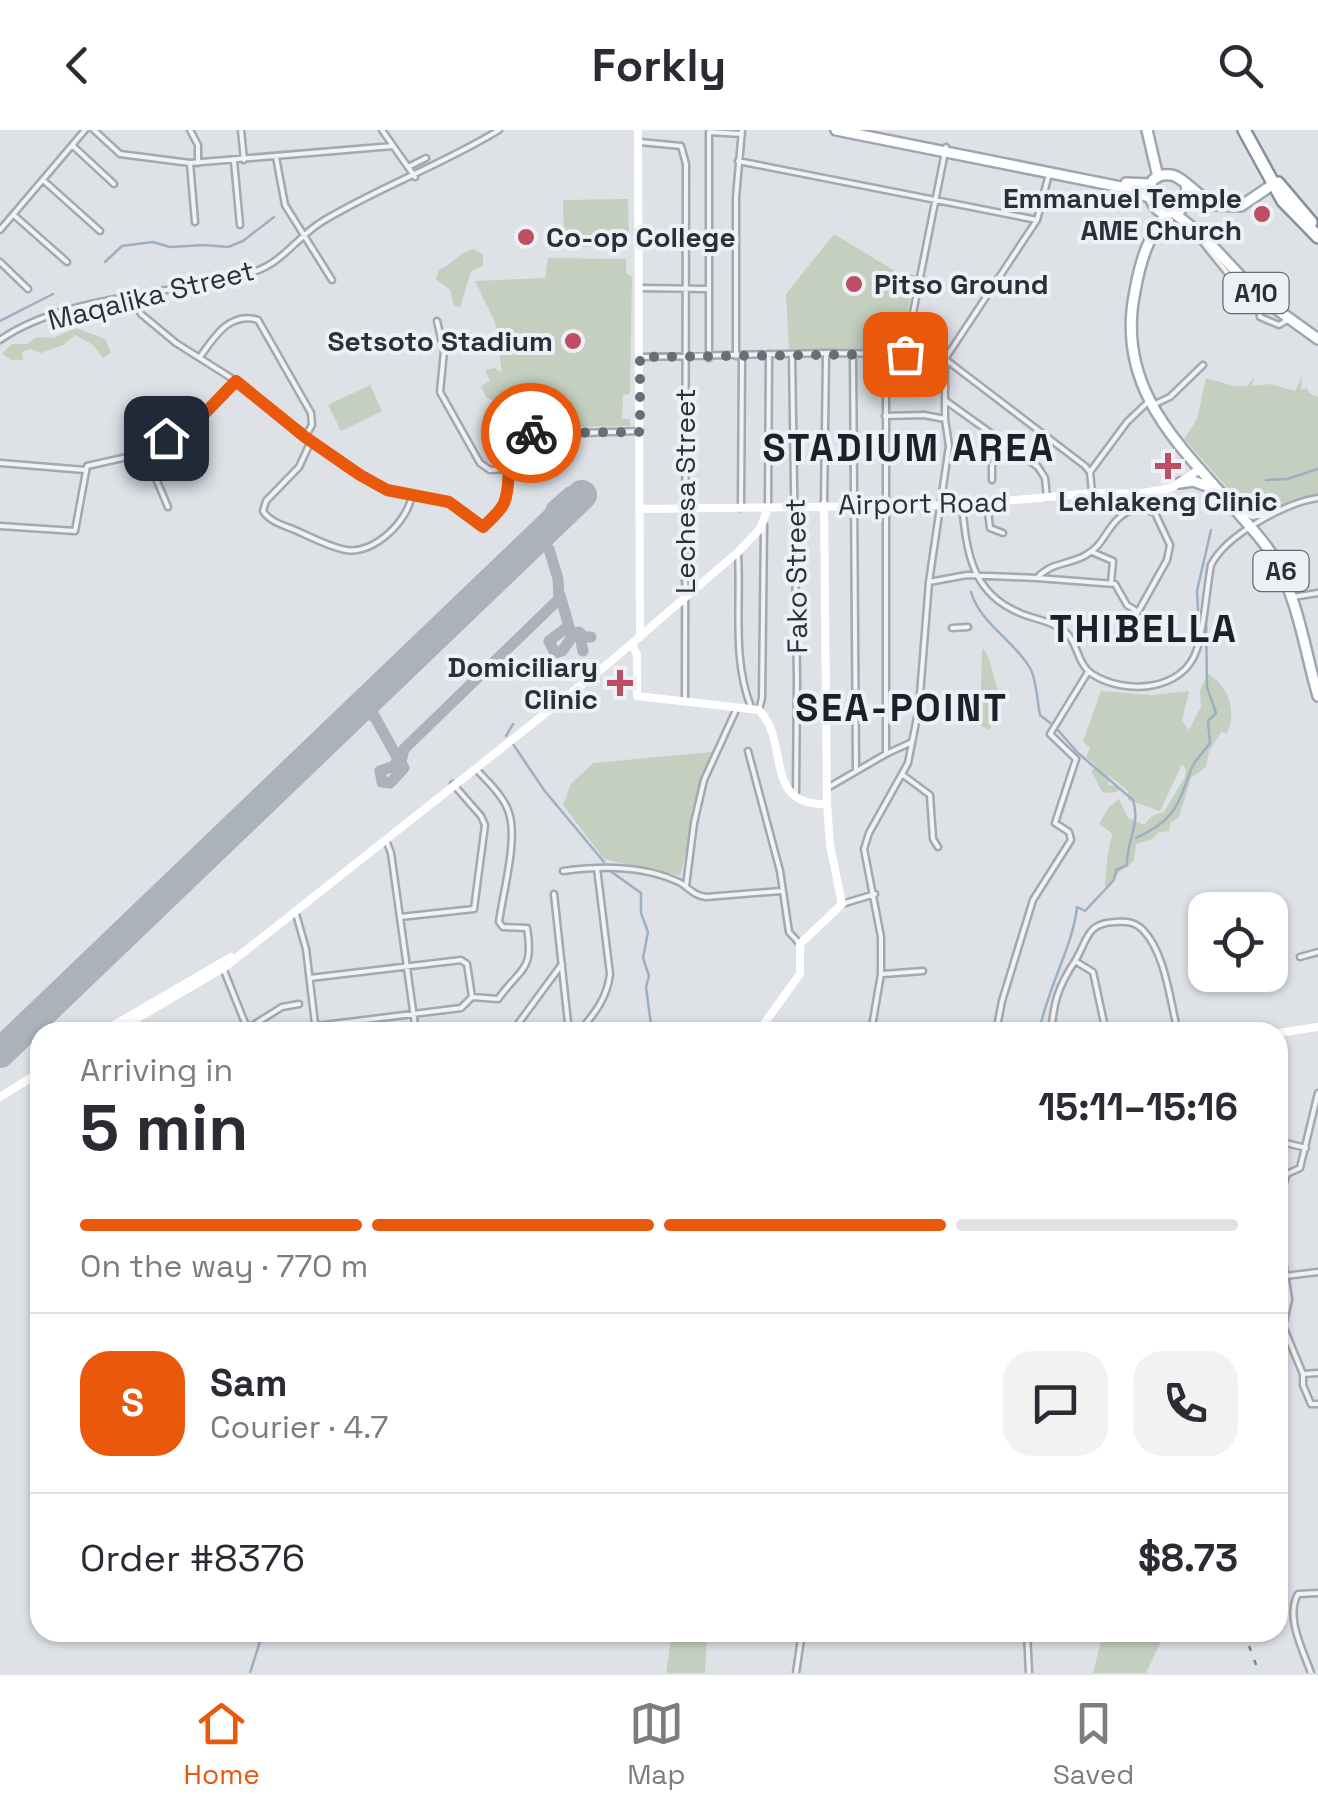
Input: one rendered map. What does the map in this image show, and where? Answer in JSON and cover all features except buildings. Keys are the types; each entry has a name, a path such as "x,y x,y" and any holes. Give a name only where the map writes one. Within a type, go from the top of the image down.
{"highway":[{"path":"1248,130 1292,212 1318,238"},
{"path":"1275,184 1318,228"}],"main road":[{"path":"836,130 1133,185 1181,178 1211,203"},
{"path":"864,130 1131,189 1148,197 1154,208 1171,214 1187,205 1242,206 1275,184"},
{"path":"1148,197 1159,179 1149,130"},
{"path":"1186,184 1187,205"},
{"name":"A10","path":"1187,205 1198,231"},
{"name":"A6","path":"1154,208 1154,228 1141,263 1132,311 1132,344 1150,404 1167,432 1276,560 1292,598 1318,696"},
{"name":"A10","path":"1171,214 1198,231 1238,276 1274,308 1318,339"},
{"name":"A6","path":"1154,228 1171,214"},
{"path":"1180,483 1202,483 1219,491"}],"street":[{"path":"0,230 86,130"},
{"path":"94,130 120,154 190,164 393,146"},
{"path":"190,130 198,145 198,163"},
{"path":"241,130 244,160"},
{"path":"382,130 415,177"},
{"name":"Maqalika Street","path":"2,337 54,316 266,267 303,234 344,209 415,177 499,130"},
{"path":"638,130 640,638"},
{"path":"709,358 709,132 742,132 738,161 741,508"},
{"name":"Lechesa Street","path":"638,142 675,144 684,150 685,700"},
{"path":"72,146 114,184"},
{"path":"905,354 946,150"},
{"path":"276,157 281,194 332,280"},
{"path":"408,166 426,158"},
{"path":"234,161 240,225"},
{"path":"738,161 1037,220"},
{"path":"190,164 195,222"},
{"path":"872,1022 882,974 875,894 864,849 903,774 926,660 929,582 949,446 945,359 1037,220 1050,172"},
{"path":"43,180 100,231"},
{"path":"14,215 67,262"},
{"path":"1198,231 1228,275 1258,303 1260,317 1279,324 1289,319"},
{"path":"0,262 28,289"},
{"path":"640,288 708,290"},
{"path":"134,296 141,314 236,381 311,441 387,490 449,502 483,527 504,504 514,445 528,433 640,432"},
{"path":"200,358 223,328 241,319 258,320 311,413 312,425 305,437"},
{"path":"437,321 444,351 440,392 480,463 490,470 509,468"},
{"path":"640,357 826,353 945,359 1090,472"},
{"path":"826,353 826,804 842,904"},
{"path":"755,708 768,508 769,354"},
{"name":"Fako Street","path":"792,354 798,778 793,797"},
{"path":"853,354 856,770"},
{"path":"886,356 886,754"},
{"path":"1092,494 1090,472 1127,422 1150,404 1170,397 1203,364"},
{"path":"0,526 75,531 85,470 93,463 145,453 206,412 236,381"},
{"path":"946,401 1038,466 1047,499"},
{"path":"886,416 945,418"},
{"path":"311,441 299,467 266,501 263,511 271,520 352,550 396,528 412,494"},
{"path":"992,480 992,466 1007,444"},
{"path":"145,453 168,507"},
{"path":"0,463 85,470"},
{"name":"Airport Road","path":"639,509 962,505 1138,494 1180,483 1200,468"},
{"path":"1236,510 1252,517 1273,514 1318,498"},
{"path":"988,503 990,528 1003,533"},
{"path":"962,505 969,562 1000,604 1065,631 1088,672 1118,686 1145,688 1170,679 1197,651 1210,564 1230,541 1273,514"},
{"path":"929,582 978,576 1111,583 1120,587 1131,608 1138,612 1171,550 1159,518 1137,506 1116,517 1091,551 1049,567 1037,578"},
{"path":"131,1022 224,968 640,638 738,552 764,524"},
{"path":"1091,551 1113,561 1111,583"},
{"path":"738,552 742,684 769,724 784,781 793,797 800,802 826,804"},
{"path":"1292,598 1318,593"},
{"path":"952,628 968,627"},
{"path":"632,644 637,655 636,696 755,708"},
{"path":"998,1022 1033,900 1071,840 1070,832 1055,823 1075,768 1074,756 1050,734 1088,672"},
{"path":"686,886 704,780 737,707"},
{"path":"826,788 912,742"},
{"path":"748,751 776,856 788,932 800,944 800,974 766,1022"},
{"path":"361,1022 461,1008 472,997 498,999 529,962 527,928 503,928 499,922 510,816 474,767"},
{"path":"903,774 930,795 933,839 938,848"},
{"path":"400,916 474,909 484,824 453,784"},
{"path":"386,840 414,1022"},
{"path":"587,1022 609,988 610,974 597,868"},
{"path":"563,871 640,871 706,897 782,892"},
{"path":"554,894 568,1022"},
{"path":"800,944 842,904 875,894"},
{"path":"295,912 302,928 315,1022"},
{"path":"1053,1022 1058,988 1086,934 1097,924 1133,922 1148,937 1162,970 1175,1022"},
{"path":"119,1022 248,947"},
{"path":"1300,957 1318,952"},
{"path":"310,978 462,960 469,972 472,997"},
{"path":"1075,961 1093,972 1104,1022"},
{"path":"519,1022 562,964"},
{"path":"224,968 241,1022"},
{"path":"882,974 923,971"},
{"path":"257,1022 282,1007 299,1004"},
{"path":"1288,1032 1318,1027"},
{"path":"0,1100 30,1080"},
{"path":"1288,1174 1300,1168 1318,1093"},
{"path":"1288,1144 1306,1148"},
{"path":"1288,1276 1318,1272"},
{"path":"1288,1336 1303,1374 1306,1397 1311,1404 1318,1404"},
{"path":"1303,1374 1318,1373"},
{"path":"1311,1673 1293,1617 1294,1602 1298,1594 1318,1593"},
{"path":"796,1673 801,1642"},
{"path":"1027,1642 1029,1673"}],"green space":[{"path":"628,199 629,246 564,247 563,200"},
{"name":"Pitso Ground","path":"834,234 895,271 915,275 900,351 789,349 786,294"},
{"path":"473,249 483,254 483,266 471,271 460,307 454,305 450,290 436,279 439,270"},
{"path":"548,258 626,259 626,273 632,277 630,394 623,395 622,419 630,419 630,426 514,428 517,411 503,410 502,398 496,402 486,397 481,386 490,381 485,370 495,368 502,373 495,322 475,281 545,278"},
{"path":"76,328 105,339 111,353 103,358 93,345 75,335 63,345 41,353 30,349 22,352 23,360 11,360 2,354 12,344 27,344 37,337 53,338"},
{"path":"1302,376 1301,390 1307,388 1318,397 1318,494 1272,510 1248,511 1184,439 1197,419 1206,378 1247,386 1254,378 1252,386 1270,384 1295,391"},
{"path":"370,385 382,411 341,431 328,405"},
{"path":"982,648 999,691 990,730 975,723 981,692"},
{"path":"1208,674 1221,685 1229,700 1227,733 1221,732 1209,752 1206,767 1191,778 1179,817 1170,823 1169,831 1136,844 1134,861 1105,887 1113,834 1099,824 1109,807 1119,799 1128,818 1144,825 1152,816 1164,812 1186,769 1182,764 1160,811 1128,800 1128,791 1108,775 1109,785 1120,787 1117,792 1103,793 1091,771 1097,766 1086,757 1090,748 1083,741 1101,691 1152,695 1189,691 1182,721 1189,730 1201,707 1200,690"},
{"path":"712,752 680,876 604,859 563,805 571,784 593,763"},
{"path":"671,1642 707,1642 705,1673 666,1673"},
{"path":"1101,1642 1161,1642 1146,1673 1093,1673"}],"waterway":[{"path":"105,262 122,246 153,242 170,247 228,247 243,241 274,217"},
{"path":"0,321 53,294"},
{"path":"1266,480 1287,479 1318,469"},
{"path":"1198,610 1197,591 1211,530"},
{"path":"971,592 982,614 1030,668 1040,715 1050,723"},
{"path":"1136,838 1159,825 1173,811 1192,766 1210,743 1208,721 1216,713 1207,687 1206,617"},
{"path":"506,736 513,724"},
{"path":"1042,1022 1077,907 1085,911 1114,880 1116,870 1127,865 1135,817 1133,800 1078,753 1057,729"},
{"path":"513,744 544,790 604,862"},
{"path":"609,870 641,893 641,913 648,932 643,958 649,976 646,987 651,1022"},
{"path":"250,1673 260,1642"}],"taxiway":[{"path":"540,536 552,507 569,492 577,494 577,508 562,514"},
{"path":"401,762 404,749 559,599 549,549 540,544 529,546"},
{"path":"560,595 572,637 562,651 555,653 549,641 569,626"},
{"path":"583,651 579,632 591,637"},
{"path":"375,693 371,710 398,759 394,766 380,771 382,782 390,783 404,768 399,759"},
{"path":"354,714 367,712 374,717"}],"runway":[{"path":"32,1022 582,495"},
{"path":"0,1053 30,1024"}],"railway":[{"path":"1248,1642 1259,1673"}],"way so far":[{"path":"531,433 640,432 640,357 905,354"}],"place":[{"name":"Emmanuel Temple AME Church","path":"1262,214"},
{"name":"Co-op College","path":"526,237"},
{"name":"Pitso Ground","path":"854,284"},
{"name":"Setsoto Stadium","path":"573,341"},
{"name":"Lehlakeng Clinic","path":"1168,466"},
{"name":"Domiciliary Clinic","path":"620,683"}],"district":[{"name":"STADIUM AREA","path":"909,448"},
{"name":"THIBELLA","path":"1144,629"},
{"name":"SEA-POINT","path":"902,708"}],"route":[{"path":"166,438 206,412 236,381 264,406 360,475 387,490 449,502 483,527 504,504 514,445 520,437 531,433"}]}
